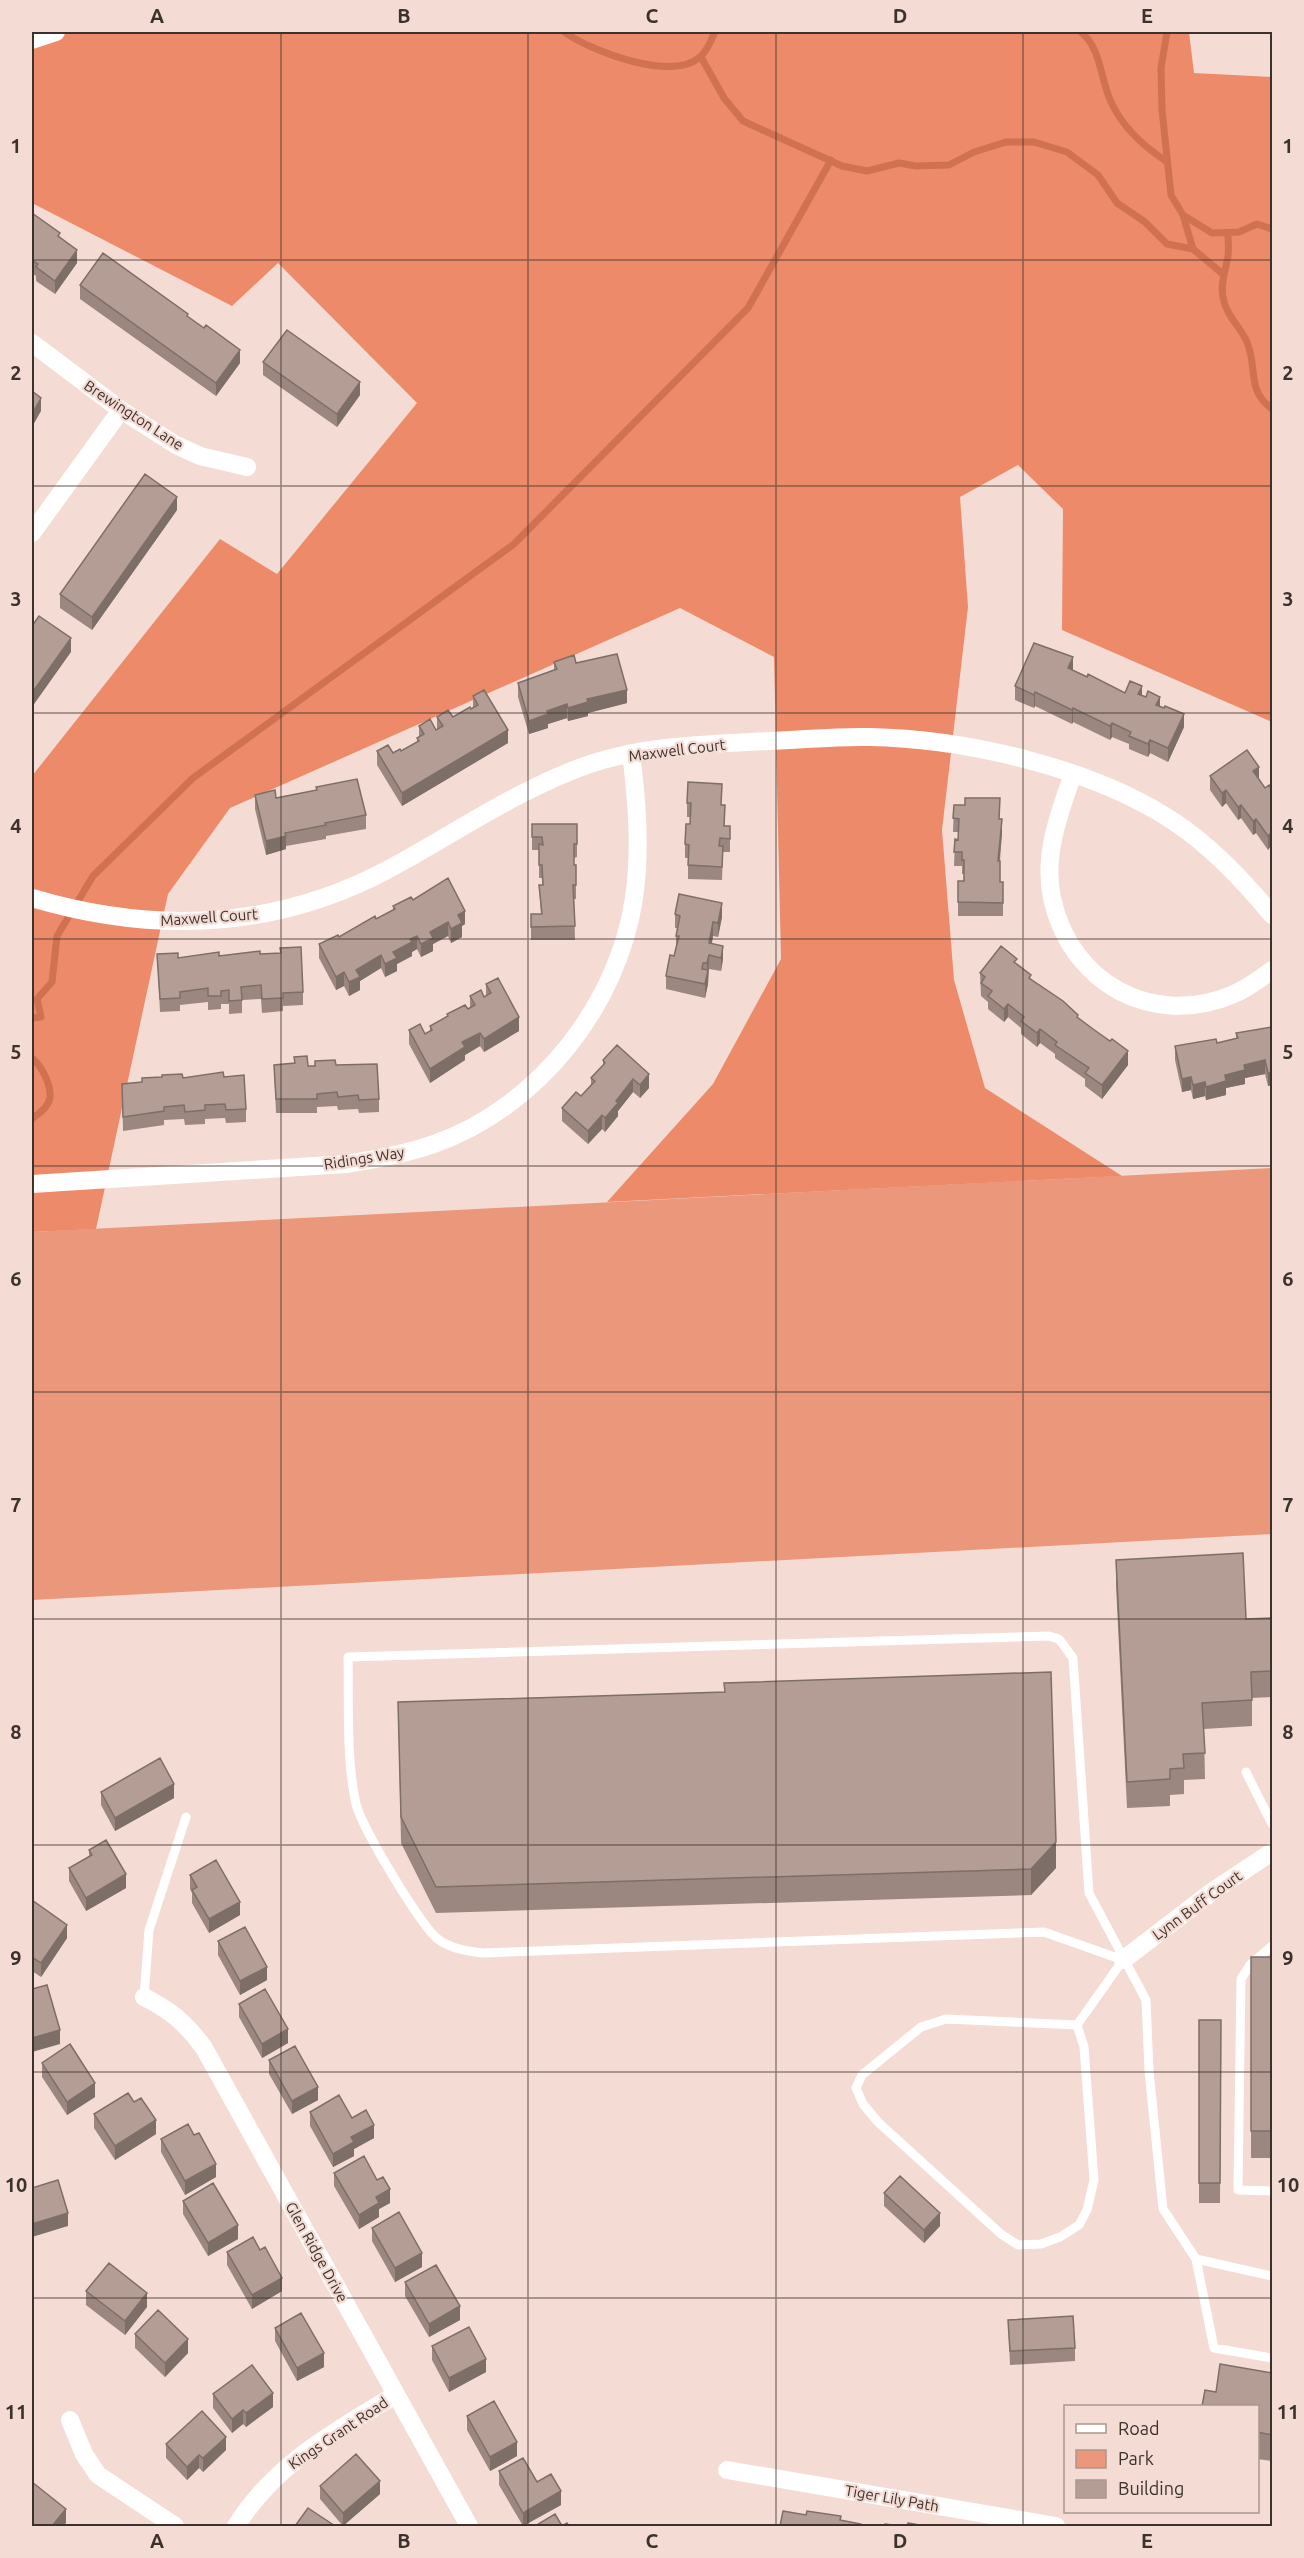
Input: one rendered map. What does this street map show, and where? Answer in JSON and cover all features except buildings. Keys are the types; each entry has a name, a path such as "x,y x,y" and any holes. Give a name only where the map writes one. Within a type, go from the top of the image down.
{"street":[{"path":"32,40 56,32"},
{"name":"Brewington Lane","path":"32,343 121,410 176,445 200,456 247,467"},
{"path":"32,533 121,410"},
{"name":"Maxwell Court","path":"38,900 84,912 135,920 183,922 237,919 282,911 329,896 385,871 516,795 591,764 632,753 683,746 869,737 933,742 998,753 1073,774 1142,802 1177,824 1218,856 1248,886 1272,915"},
{"name":"Ridings Way","path":"32,1184 346,1164 392,1157 436,1143 478,1124 514,1099 551,1066 578,1032 604,993 622,949 634,898 638,849 637,801 632,753"},
{"path":"1073,774 1053,834 1050,864 1052,897 1071,945 1093,971 1106,983 1127,996 1153,1004 1172,1006 1194,1005 1233,994 1272,970"},
{"name":"Lynn Buff Court","path":"1123,1959 1213,1891 1272,1852"},
{"name":"Glen Ridge Drive","path":"144,1997 169,2010 189,2026 204,2048 469,2526"},
{"name":"Kings Grant Road","path":"236,2526 249,2505 270,2481 302,2454 395,2395"},
{"path":"70,2420 84,2454 98,2475 175,2526"},
{"name":"Tiger Lily Path","path":"728,2470 1020,2524 1056,2526"}],"lane":[{"path":"1123,1959 1044,1932 483,1953 456,1949 440,1940 428,1929 414,1910 357,1807 353,1786 348,1657 1049,1636 1059,1639 1068,1647 1073,1658 1089,1893 1146,2000 1149,2072 1163,2209 1196,2259 1214,2348 1272,2358"},
{"path":"1246,1772 1272,1824"},
{"path":"144,1997 149,1930 186,1816"},
{"path":"1272,1946 1250,1965 1241,1979 1238,2190 1272,2191"},
{"path":"1077,2025 1123,1959"},
{"path":"946,2019 1077,2025 1084,2047 1094,2180 1087,2210 1078,2225 1060,2237 1041,2244 1018,2245 1001,2234 878,2122 863,2104 856,2088 862,2075 921,2027 946,2019"},
{"path":"1196,2259 1272,2276"}],"green space":[{"path":"1272,1168 1272,1534 32,1600 32,1232"}],"shaded area":[{"path":"32,32 1189,32 1194,73 1272,77 1272,722 1062,630 1063,509 1018,465 960,497 968,607 942,830 954,980 985,1088 1122,1176 607,1202 713,1084 781,959 774,657 680,608 230,808 168,894 96,1229 32,1232 32,776 220,539 277,574 417,403 278,263 232,306 32,203"}],"waterway":[{"path":"564,32 576,40 612,55 652,65 672,66 688,64 701,56 715,32"},
{"path":"1081,32 1093,47 1108,95 1122,121 1142,143 1166,161"},
{"path":"1167,32 1161,68 1162,110 1171,195 1183,215 1212,233 1239,232 1257,224 1272,229"},
{"path":"701,57 724,98 743,121 842,166 867,171 899,163 916,166 949,165 974,152 1006,142 1034,142 1067,152 1098,175 1117,203 1145,222 1167,244 1193,249 1224,275"},
{"path":"32,1018 41,1017 37,999 52,982 57,936 93,876 193,778 514,544 748,308 831,160"},
{"path":"1183,215 1193,249"},
{"path":"1228,233 1228,256 1222,292 1230,315 1247,342 1256,387 1264,402 1272,409"},
{"path":"32,1058 45,1075 50,1097 46,1107 32,1119"}]}
